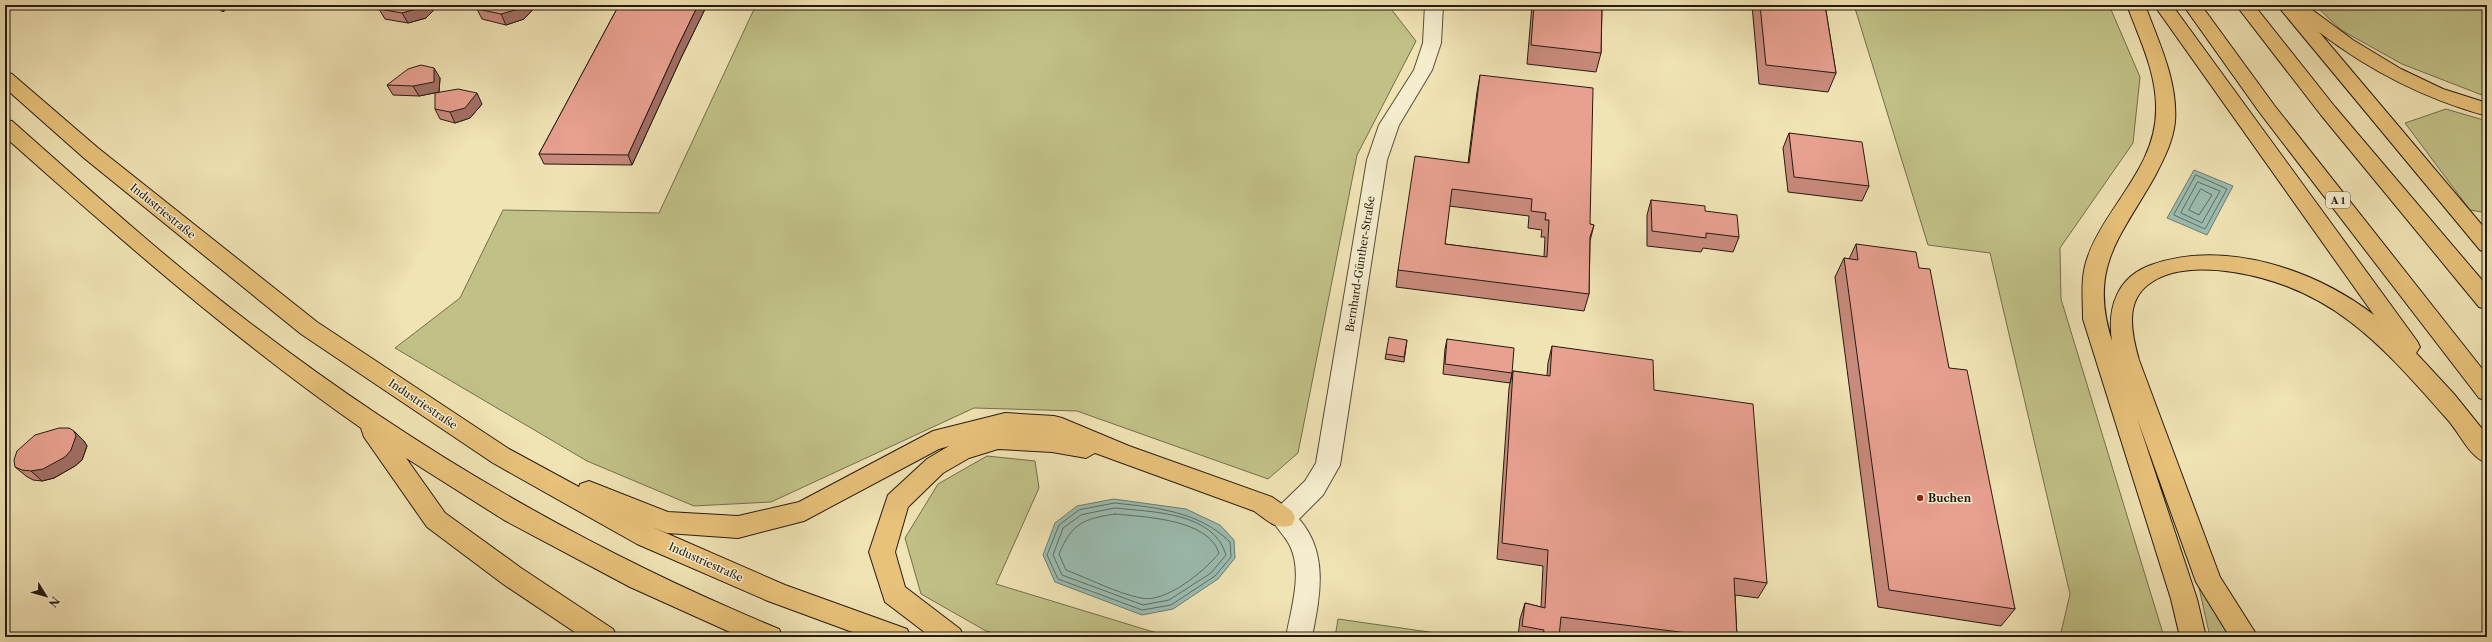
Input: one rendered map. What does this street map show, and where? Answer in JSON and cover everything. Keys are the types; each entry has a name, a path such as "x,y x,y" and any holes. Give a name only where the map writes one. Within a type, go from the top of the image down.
{"highway":[{"path":"2136,5 2164,84 2165,124 2153,162 2106,237 2093,277 2094,319 2184,599 2193,637"},
{"path":"2163,5 2454,411 2487,452"},
{"name":"A 1","path":"2192,5 2267,109 2487,392"},
{"path":"2245,5 2328,111 2487,301"},
{"path":"2286,5 2487,245"},
{"path":"2296,5 2336,38 2377,64 2428,90 2487,110"},
{"name":"Industriestraße","path":"5,78 91,153 309,328 502,456 646,536 777,593 898,637"},
{"path":"5,126 194,289 273,353 364,420 496,504 575,547 660,588 770,637"},
{"path":"2245,637 2209,582 2128,360 2121,333 2123,305 2132,286 2144,276 2161,267 2193,261 2252,268 2282,277 2341,304 2386,338 2454,411"},
{"path":"364,420 436,520 512,576 604,637"},
{"path":"502,456 667,522 738,527 804,511 933,441 1005,422 1054,425 1121,453 1263,504 1283,518"},
{"path":"951,637 894,594 882,552 897,502 935,466 962,451 998,439 1052,442 1121,453"}],"street":[{"name":"Bernhard-Günther-Straße","path":"1283,518 1314,488 1324,475 1328,465 1377,160 1389,125 1423,70 1432,43 1434,5"},
{"path":"1283,518 1302,540 1307,554 1308,571 1300,637"}],"green space":[{"path":"756,5 1388,5 1416,41 1357,155 1298,453 1268,479 1077,411 974,408 771,502 694,506 587,461 395,348 460,298 503,210 659,213"},
{"path":"1854,5 2109,5 2140,77 2133,143 2060,248 2061,299 2164,637 2060,637 2070,594 1990,253 1928,245"},
{"path":"2315,5 2487,5 2487,97 2402,64 2341,30"},
{"path":"2446,109 2487,121 2487,213 2470,210 2405,123"},
{"path":"987,456 1035,461 1039,488 996,584 1170,637 1008,637 986,631 921,594 905,538 938,484"},
{"path":"2198,583 2233,637 2210,637"},
{"path":"1338,619 1464,637 1335,637"}],"water":[{"path":"2194,170 2233,186 2207,235 2167,218"},
{"path":"1114,499 1186,509 1220,525 1234,540 1235,558 1218,579 1173,609 1142,615 1055,582 1043,555 1055,523 1077,506"}],"building":[{"path":"383,5 423,5 420,8 402,13 379,9"},
{"path":"481,5 523,5 519,9 501,14 477,9"},
{"path":"619,5 698,5 628,155 539,154"},
{"path":"1534,5 1602,5 1601,53 1531,45"},
{"path":"1760,5 1825,5 1836,73 1766,65"},
{"path":"421,65 434,68 434,82 413,86 387,85 408,69"},
{"path":"1480,75 1593,88 1590,224 1594,225 1590,237 1589,294 1398,270 1415,156 1469,163","holes":["1452,189 1532,199 1531,211 1546,213 1545,220 1549,220 1547,257 1445,244"]},
{"path":"458,89 477,93 465,108 450,112 435,109 435,93"},
{"path":"1789,133 1862,142 1869,186 1794,177"},
{"path":"1651,200 1705,206 1705,211 1737,215 1739,237 1706,233 1706,238 1652,231"},
{"name":"Buchen","path":"1856,244 1916,252 1919,268 1930,269 1949,368 1967,370 2015,609 1889,590 1844,258 1858,260"},
{"path":"1389,337 1407,340 1404,357 1386,354"},
{"path":"1447,339 1514,348 1512,373 1445,364"},
{"path":"1552,346 1653,360 1654,390 1753,404 1767,583 1734,578 1737,637 1719,637 1561,617 1559,637 1543,637 1544,630 1522,626 1525,603 1545,608 1548,550 1502,543 1513,371 1550,376"},
{"path":"59,428 69,428 74,431 76,436 71,450 65,457 43,469 31,471 22,470 15,467 14,460 17,451 35,435"}],"railway":[{"path":"216,5 223,10"}],"place":[{"name":"Buchen","path":"1920,498"}]}
